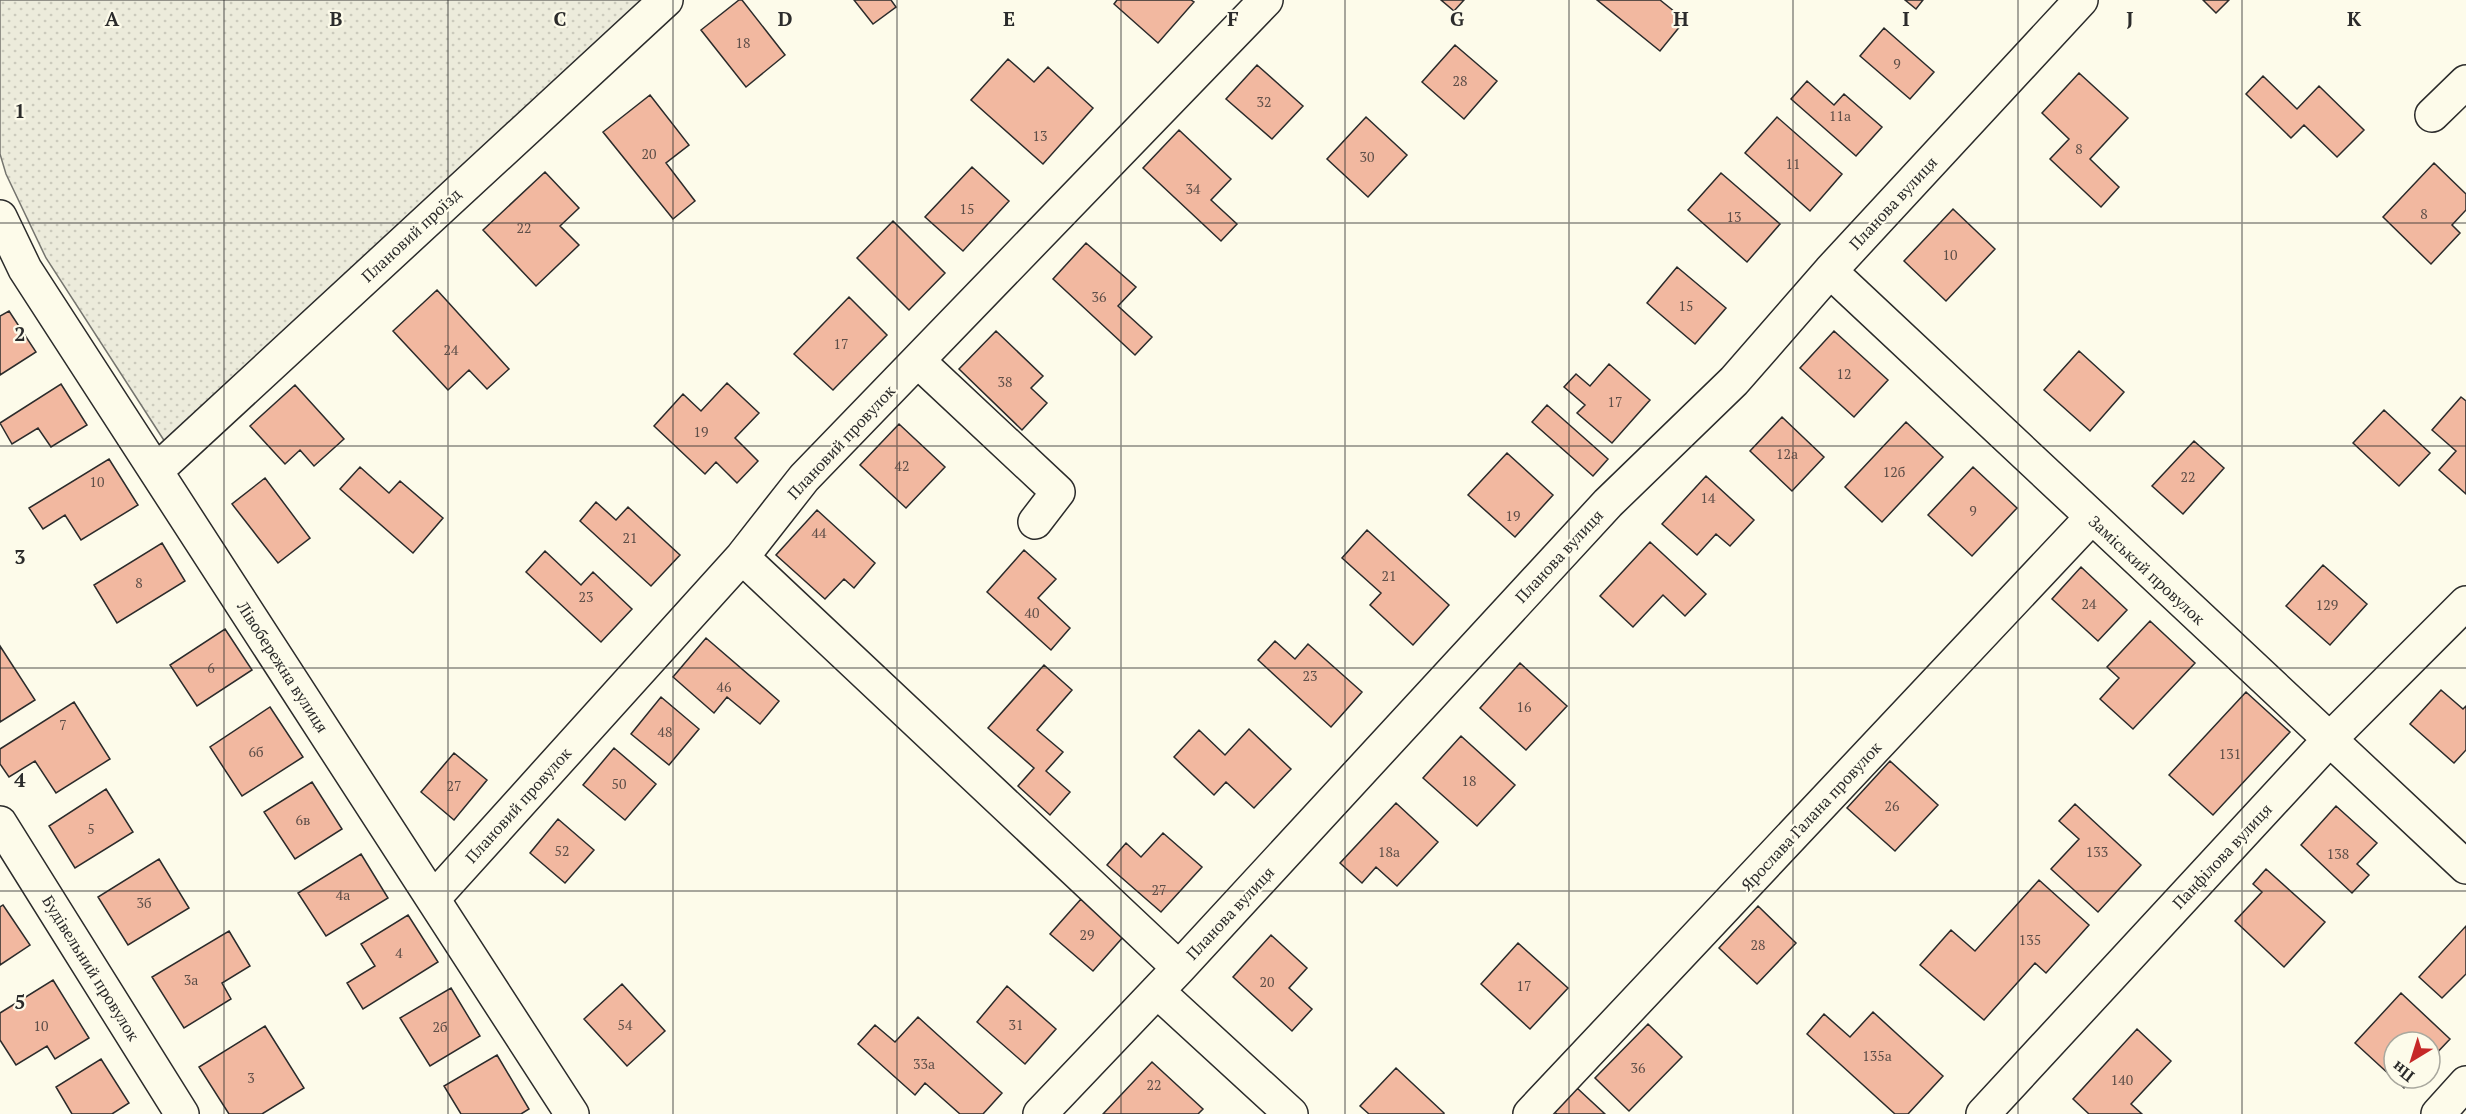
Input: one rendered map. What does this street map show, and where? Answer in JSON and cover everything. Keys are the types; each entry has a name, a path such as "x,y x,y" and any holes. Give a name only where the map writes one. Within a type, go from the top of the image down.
{"street":[{"name":"Плановий проїзд","path":"156,471 666,0"},
{"name":"Плановий провулок","path":"433,899 742,557 804,478 1266,0"},
{"name":"Планова вулиця","path":"1040,1114 1168,979 1608,503 1734,381 1830,272 2081,0"},
{"path":"2432,115 2466,82"},
{"name":"Лівобережна вулиця","path":"0,217 25,269 572,1114"},
{"name":"Заміський провулок","path":"1830,272 2466,867"},
{"path":"918,361 1058,492 1035,522"},
{"name":"Ярослава Галана провулок","path":"1530,1114 2091,518"},
{"path":"742,557 1168,979 1291,1114"},
{"name":"Панфілова вулиця","path":"1983,1114 2329,740 2466,603"},
{"name":"Будівельний провулок","path":"0,823 183,1114"},
{"path":"2438,1114 2466,1083"}],"shaded area":[{"path":"0,0 643,0 167,445 46,258 6,174 0,154"}],"building":[{"path":"742,0 785,55 746,87 701,30"},
{"path":"854,0 891,0 896,7 873,24"},
{"path":"1117,0 1191,0 1194,2 1158,43 1114,4"},
{"path":"1441,0 1464,0 1454,11"},
{"path":"1597,0 1660,0 1685,20 1660,51"},
{"path":"1905,0 1923,0 1916,9"},
{"path":"2203,0 2229,0 2216,13"},
{"path":"1884,28 1934,72 1910,99 1860,56"},
{"path":"1455,45 1497,81 1464,119 1422,82"},
{"path":"1008,59 1034,82 1048,67 1093,108 1043,164 971,100"},
{"path":"1257,65 1303,106 1272,139 1226,99"},
{"path":"2079,73 2128,118 2090,159 2119,187 2101,207 2050,159 2069,139 2042,113"},
{"path":"2263,76 2297,109 2319,86 2364,130 2337,157 2304,125 2291,138 2246,94"},
{"path":"1807,81 1834,105 1844,94 1882,127 1856,156 1791,99"},
{"path":"650,95 689,145 666,163 695,201 673,219 603,132"},
{"path":"1366,117 1407,155 1368,197 1327,159"},
{"path":"1777,117 1842,174 1810,211 1745,153"},
{"path":"1179,130 1231,179 1211,200 1237,224 1221,241 1143,168"},
{"path":"2434,163 2466,194 2466,210 2452,225 2460,233 2431,264 2383,217"},
{"path":"972,167 1009,201 963,251 925,217"},
{"path":"545,172 579,208 560,226 579,245 536,286 483,230"},
{"path":"1721,173 1780,224 1747,262 1688,210"},
{"path":"1953,209 1995,249 1946,301 1904,261"},
{"path":"893,221 945,273 909,310 857,258"},
{"path":"1086,243 1136,287 1118,306 1152,337 1135,355 1053,279"},
{"path":"1677,267 1726,308 1695,344 1647,303"},
{"path":"437,290 509,369 487,389 469,370 448,390 393,331"},
{"path":"849,297 887,335 833,390 794,354"},
{"path":"9,311 36,352 0,375 0,316"},
{"path":"996,331 1043,376 1031,388 1047,403 1022,430 959,369"},
{"path":"1834,331 1888,380 1854,417 1800,368"},
{"path":"2079,351 2124,392 2090,431 2044,390"},
{"path":"1609,364 1650,400 1612,443 1577,413 1585,405 1564,387 1576,374 1590,386"},
{"path":"727,383 759,413 735,438 758,461 737,483 716,462 705,474 654,426 683,394 701,411"},
{"path":"61,384 87,425 51,447 38,428 12,444 0,423"},
{"path":"295,385 344,439 314,466 300,450 285,464 250,426"},
{"path":"2461,397 2466,401 2466,494 2439,470 2456,451 2432,430"},
{"path":"1547,405 1608,459 1593,476 1532,422"},
{"path":"2384,410 2430,453 2399,486 2353,443"},
{"path":"1782,417 1824,457 1792,491 1750,451"},
{"path":"1906,422 1943,457 1882,522 1845,487"},
{"path":"899,424 945,467 906,508 860,465"},
{"path":"2194,441 2224,468 2183,514 2152,486"},
{"path":"1507,453 1553,495 1515,537 1468,495"},
{"path":"109,459 138,505 81,540 65,515 43,529 29,508"},
{"path":"360,467 389,493 400,481 443,518 413,553 340,489"},
{"path":"1973,467 2017,508 1972,556 1928,515"},
{"path":"1706,476 1754,520 1730,546 1716,534 1697,555 1662,524"},
{"path":"265,478 310,538 278,563 232,504"},
{"path":"596,502 616,520 628,507 680,555 651,586 580,521"},
{"path":"817,510 875,563 854,588 844,579 825,599 776,555"},
{"path":"1367,530 1449,605 1413,645 1370,605 1381,593 1342,558"},
{"path":"1650,542 1706,594 1685,616 1663,595 1633,627 1600,596"},
{"path":"162,543 185,581 117,623 94,585"},
{"path":"1024,550 1056,579 1038,598 1070,628 1051,650 987,592"},
{"path":"545,551 581,585 593,572 632,609 601,642 526,572"},
{"path":"2323,565 2367,604 2330,645 2286,606"},
{"path":"2081,567 2127,610 2098,641 2052,599"},
{"path":"2150,621 2195,663 2133,729 2100,699 2119,678 2107,667"},
{"path":"225,629 252,670 197,706 170,665"},
{"path":"706,638 779,701 760,724 727,697 714,713 673,677"},
{"path":"1275,641 1295,659 1308,644 1362,692 1331,727 1258,660"},
{"path":"0,646 35,700 0,722"},
{"path":"1520,663 1567,706 1526,750 1480,708"},
{"path":"1044,665 1072,690 1037,730 1063,752 1046,771 1070,792 1050,815 1018,786 1034,768 988,728"},
{"path":"2441,690 2463,709 2466,706 2466,750 2454,763 2410,724"},
{"path":"2246,692 2290,732 2213,815 2169,775"},
{"path":"661,697 699,729 669,765 631,734"},
{"path":"74,702 110,759 56,793 35,761 9,777 0,764 0,749"},
{"path":"270,707 303,757 242,796 210,747"},
{"path":"1249,729 1291,769 1254,808 1226,782 1214,795 1174,757 1199,730 1225,755"},
{"path":"1461,736 1515,785 1477,826 1423,778"},
{"path":"614,748 656,784 625,820 583,785"},
{"path":"454,753 487,780 454,820 421,792"},
{"path":"1890,761 1938,805 1895,851 1847,808"},
{"path":"312,782 342,829 295,859 264,812"},
{"path":"106,789 133,832 75,868 49,826"},
{"path":"1396,803 1438,842 1397,886 1376,867 1362,883 1340,863"},
{"path":"2075,804 2141,865 2098,912 2051,869 2079,839 2059,821"},
{"path":"2336,806 2377,843 2357,864 2369,875 2352,893 2301,845"},
{"path":"558,819 594,850 565,883 530,853"},
{"path":"1163,833 1202,867 1161,912 1107,865 1126,843 1141,857"},
{"path":"361,854 388,898 326,936 298,893"},
{"path":"159,859 189,908 128,945 98,897"},
{"path":"2266,869 2325,922 2284,967 2235,921 2262,892 2253,884"},
{"path":"2039,880 2089,925 2046,973 2035,963 1984,1020 1920,965 1951,930 1975,951"},
{"path":"1081,899 1124,936 1093,971 1050,934"},
{"path":"3,905 30,945 0,965 0,907"},
{"path":"1758,906 1796,943 1757,984 1719,948"},
{"path":"408,915 438,962 363,1009 347,983 375,966 361,944"},
{"path":"2466,926 2466,974 2442,998 2419,977"},
{"path":"229,931 250,966 222,983 231,999 184,1028 152,977"},
{"path":"1271,935 1307,968 1289,988 1312,1009 1292,1031 1233,977"},
{"path":"1518,943 1568,988 1530,1029 1481,984"},
{"path":"53,980 89,1038 55,1059 47,1046 16,1065 0,1040 0,1013"},
{"path":"622,984 665,1031 627,1066 584,1019"},
{"path":"1007,986 1056,1029 1025,1064 977,1022"},
{"path":"451,988 480,1036 430,1066 400,1018"},
{"path":"2401,993 2440,1030 2382,1030 2382,1068 2355,1043"},
{"path":"1873,1012 1943,1076 1908,1114 1895,1114 1807,1034 1824,1014 1850,1037"},
{"path":"918,1017 1002,1093 983,1114 960,1114 925,1083 915,1095 858,1044 875,1025 895,1042"},
{"path":"1648,1024 1682,1057 1629,1111 1595,1078"},
{"path":"265,1026 304,1088 262,1114 229,1114 199,1067"},
{"path":"2137,1029 2171,1061 2131,1104 2142,1114 2089,1114 2073,1099"},
{"path":"2442,1031 2450,1039 2442,1047"},
{"path":"497,1055 529,1109 521,1114 461,1114 444,1086"},
{"path":"101,1059 129,1103 112,1114 72,1114 56,1087"},
{"path":"1152,1062 1203,1109 1198,1114 1103,1114"},
{"path":"1396,1068 1444,1114 1369,1114 1360,1106"},
{"path":"1577,1088 1605,1114 1557,1114 1554,1112"}]}
